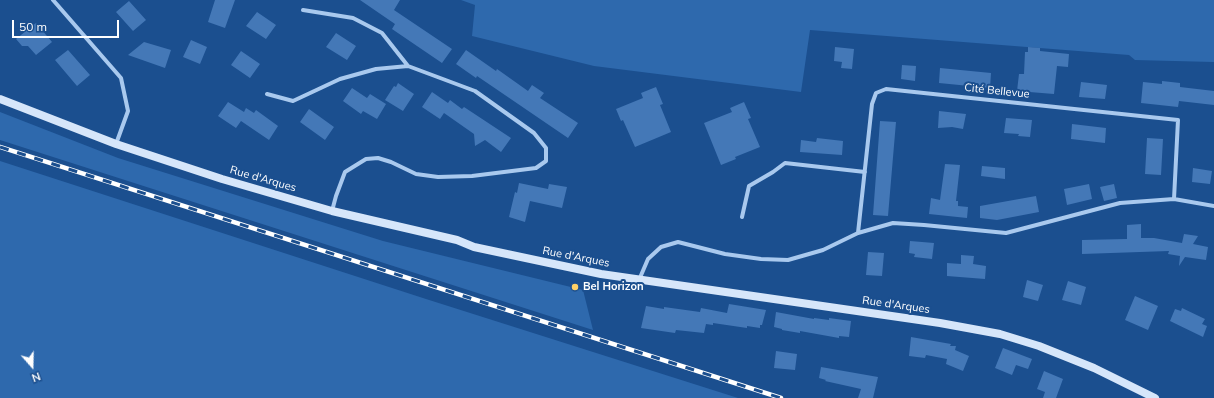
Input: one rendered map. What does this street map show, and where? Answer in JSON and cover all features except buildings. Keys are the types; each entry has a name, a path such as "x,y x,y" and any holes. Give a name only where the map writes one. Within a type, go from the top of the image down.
{"main road":[{"name":"Rue d'Arques","path":"0,99 116,144 222,179 332,211 457,240 474,248 601,274 940,323 1000,334 1039,346 1094,368 1155,398"}],"street":[{"path":"54,0 121,78 128,111 116,144"},
{"path":"303,10 353,18 382,32 408,66"},
{"path":"267,94 293,101 340,79 376,69 408,66 475,91 534,133 546,148 546,161 536,168 472,176 438,177 416,174 391,162 378,158 366,159 345,172 332,211"},
{"name":"Cité Bellevue","path":"858,233 872,104 876,93 886,88 1178,120 1174,199"},
{"path":"742,216 749,186 774,172 785,163 864,172"},
{"path":"639,280 648,259 661,247 678,242 725,254 761,259 788,260 823,250 858,233 893,223 1006,233 1120,203 1174,199 1214,206"}],"shaded area":[{"path":"461,0 1214,0 1214,62 1135,60 1129,55 810,30 801,92 594,66 472,36 475,5"},
{"path":"0,112 118,158 383,241 583,290 593,330 0,140"},
{"path":"0,161 426,299 738,398 0,398"}],"railway":[{"path":"0,147 781,398"}],"place":[{"name":"Bel Horizon","path":"575,287"}]}
